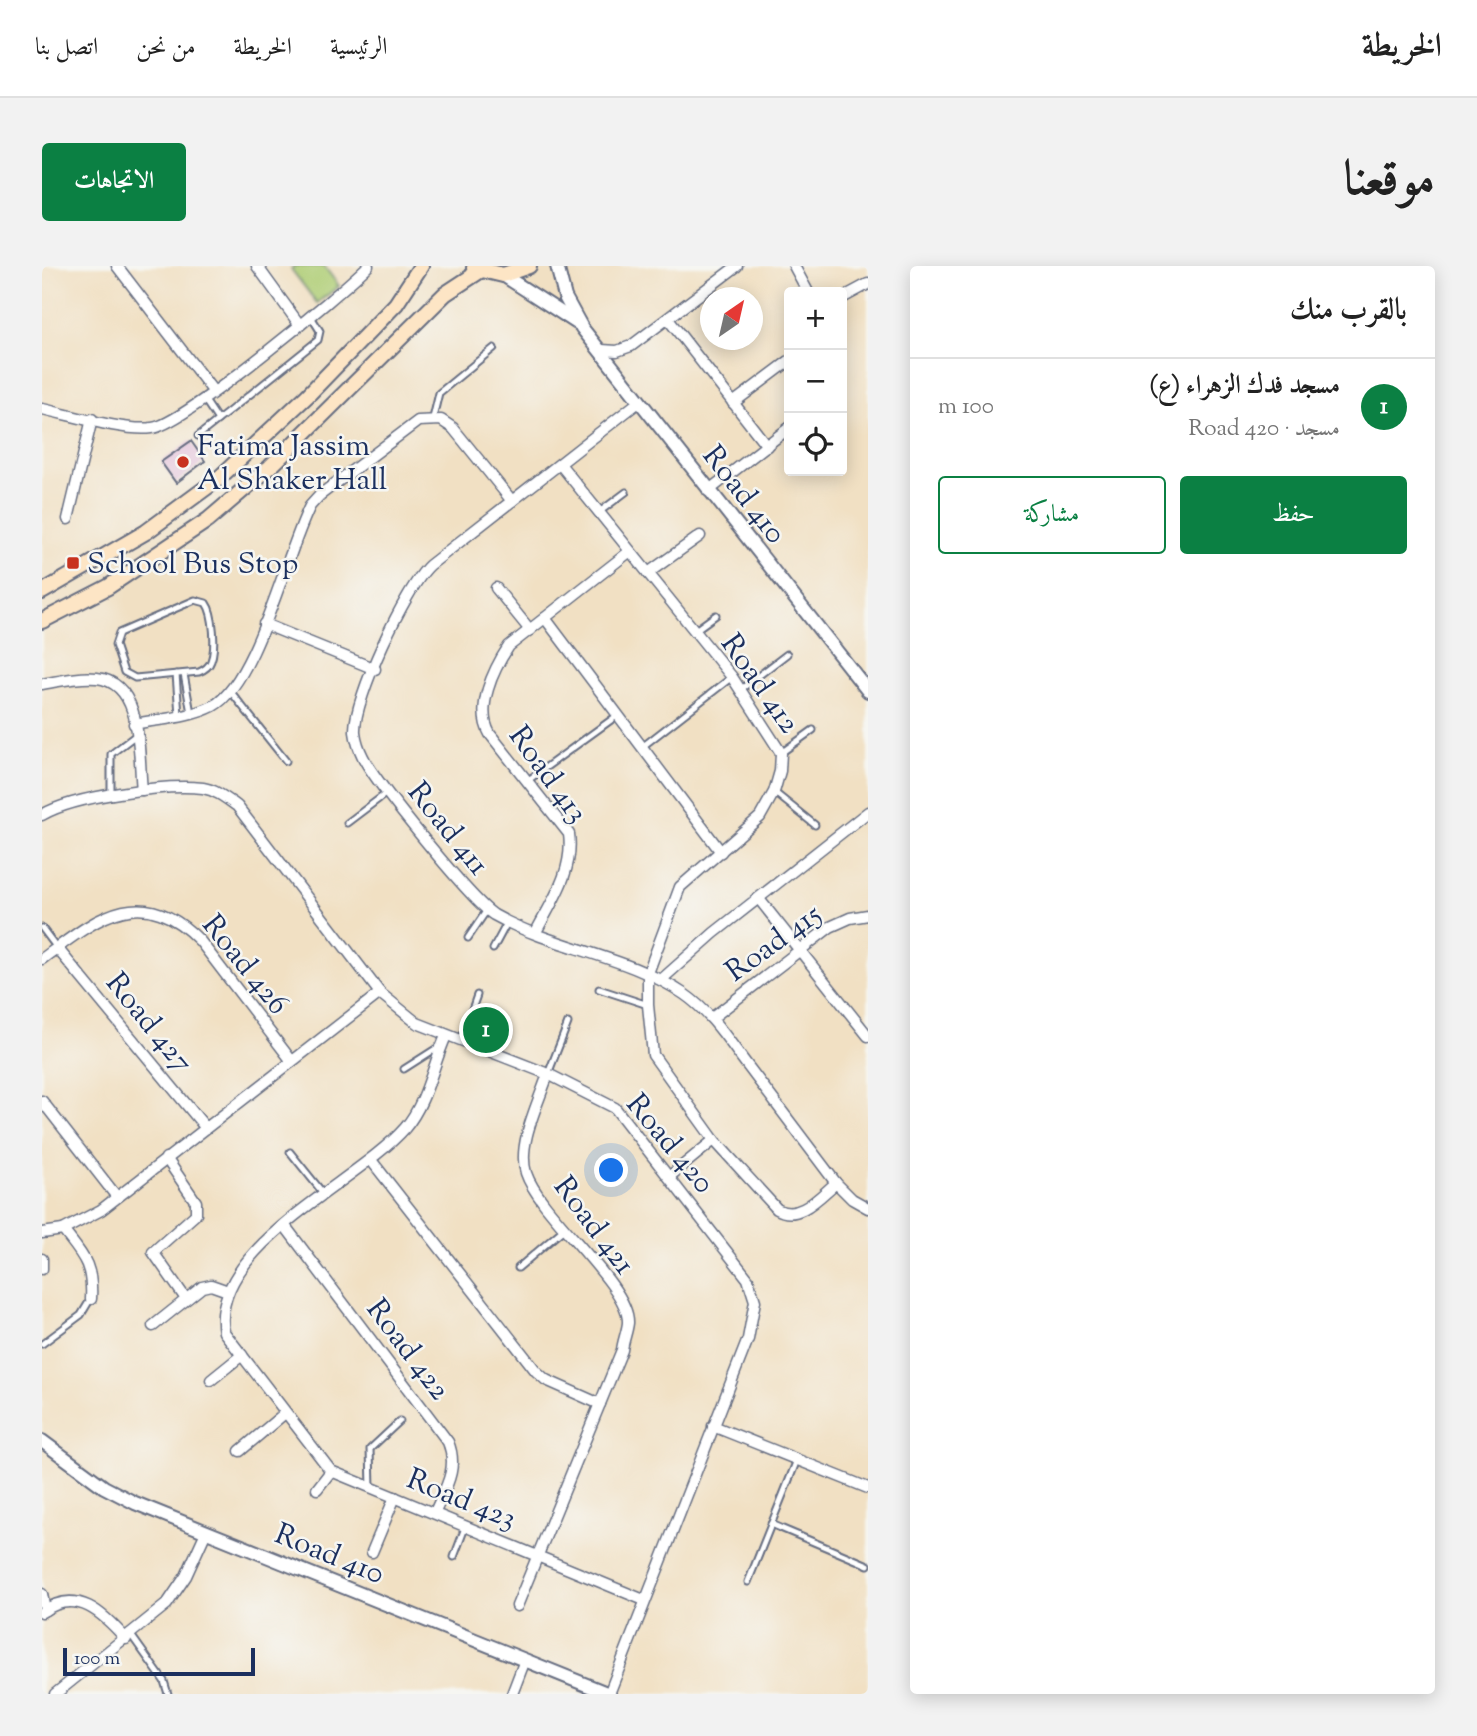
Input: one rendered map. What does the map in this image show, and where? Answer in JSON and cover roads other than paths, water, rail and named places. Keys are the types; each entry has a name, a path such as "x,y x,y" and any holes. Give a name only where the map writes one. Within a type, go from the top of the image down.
{"main road":[{"path":"396,304 410,266"},
{"path":"42,592 146,532 218,479 396,304 421,266"},
{"path":"42,621 108,587 208,520 270,467 445,294 475,269 503,275 529,266"}],"street":[{"path":"117,266 213,391"},
{"path":"257,266 299,324"},
{"path":"42,409 153,428 173,421 299,324 368,266"},
{"name":"Road 410","path":"557,266 565,297 582,328"},
{"path":"602,350 617,351 631,346 737,266"},
{"path":"794,266 805,287"},
{"name":"Road 410","path":"503,275 552,304 582,328 602,350 708,491 868,691"},
{"path":"847,295 868,284"},
{"path":"668,319 767,446"},
{"path":"733,403 784,365"},
{"name":"Road 411","path":"640,401 430,565 415,581 359,705 355,732 363,759 487,910 536,932 648,973 684,994 712,1018 836,1183 852,1199 868,1208"},
{"path":"134,724 211,708 230,692 264,624 310,506 320,495 418,421 433,418 453,428 512,501"},
{"path":"68,519 92,419"},
{"path":"708,491 784,432"},
{"name":"Road 412","path":"560,464 732,677 781,753 780,771 774,792 760,817 689,876 680,887 648,973"},
{"path":"648,573 699,536"},
{"name":"Road 413","path":"536,932 567,872 571,850 569,834 490,734 483,722 483,706 501,658 509,646 629,552"},
{"path":"496,587 530,630"},
{"path":"545,618 721,852"},
{"path":"264,624 375,669"},
{"path":"42,684 78,678 106,680 129,699 142,790"},
{"name":"Road 420","path":"42,815 70,803 142,790 203,788 237,806 380,993 417,1023 444,1040 461,1041 548,1074 615,1108 748,1279 754,1293 755,1310 748,1339 609,1694"},
{"path":"661,981 714,933 868,813"},
{"path":"759,899 868,1036"},
{"name":"Road 426","path":"42,959 99,918 113,913 141,909 167,915 185,925 200,941 291,1060"},
{"name":"Road 415","path":"712,1018 839,922 868,915"},
{"name":"Road 427","path":"57,948 205,1127"},
{"path":"648,973 653,1055 714,1140 782,1212 799,1212 836,1183"},
{"path":"42,1233 63,1230 83,1222 380,993"},
{"name":"Road 423","path":"444,1040 417,1111 402,1132 371,1160 285,1226 246,1261 228,1291 223,1314 224,1332 331,1471 644,1600"},
{"name":"Road 421","path":"517,1606 622,1350 628,1322 617,1294 538,1195 526,1172 526,1146 548,1074"},
{"path":"42,1101 117,1197"},
{"path":"670,1176 714,1140"},
{"path":"166,1158 196,1202 197,1209 195,1214 153,1252 186,1299"},
{"path":"371,1160 536,1371 558,1386 600,1404"},
{"name":"Road 422","path":"285,1226 448,1442 453,1454 452,1472 435,1513"},
{"path":"63,1230 88,1264 92,1277 91,1299"},
{"path":"42,1259 42,1269"},
{"path":"153,1326 206,1285 228,1291"},
{"path":"211,1380 242,1355"},
{"path":"240,1451 285,1413"},
{"path":"713,1426 868,1488"},
{"name":"Road 410","path":"42,1441 104,1487 206,1532 609,1694"},
{"path":"317,1489 331,1471"},
{"path":"372,1552 395,1497"},
{"path":"55,1694 128,1637 173,1596 206,1532"},
{"path":"42,1594 43,1611 68,1602 85,1604 100,1611 128,1637"},
{"path":"512,1694 525,1660"}],"lane":[{"path":"198,436 318,340 320,331 310,315"},
{"path":"433,418 439,393 494,348"},
{"path":"204,399 218,420"},
{"path":"598,513 626,492"},
{"path":"199,600 206,603 211,610 212,660 203,671 184,674 129,676 120,667 115,641 123,630 199,600"},
{"path":"694,631 716,615"},
{"path":"740,690 787,654"},
{"path":"176,674 179,715"},
{"path":"184,674 191,713"},
{"path":"642,747 732,677"},
{"path":"230,692 286,761"},
{"path":"527,781 618,715"},
{"path":"781,753 813,730"},
{"path":"111,796 111,754 136,735"},
{"path":"348,823 388,792"},
{"path":"774,792 815,825"},
{"path":"468,938 487,910"},
{"path":"493,949 508,921"},
{"path":"42,928 57,948"},
{"path":"599,989 648,1005"},
{"path":"461,1041 477,995"},
{"path":"548,1074 568,1023"},
{"path":"404,1069 444,1040"},
{"path":"290,1152 325,1195"},
{"path":"518,1268 565,1228"},
{"path":"42,1344 81,1315 91,1299"},
{"path":"371,1488 370,1449 400,1420"},
{"path":"748,1582 797,1460"},
{"path":"771,1524 868,1565"},
{"path":"454,1557 466,1525"},
{"path":"128,1637 169,1693"}],"place":[{"name":"Fatima Jassim Al Shaker Hall","path":"183,462"},
{"name":"School Bus Stop","path":"73,563"},
{"name":"مسجد فدك الزهراء (ع)","path":"486,1030"}]}
